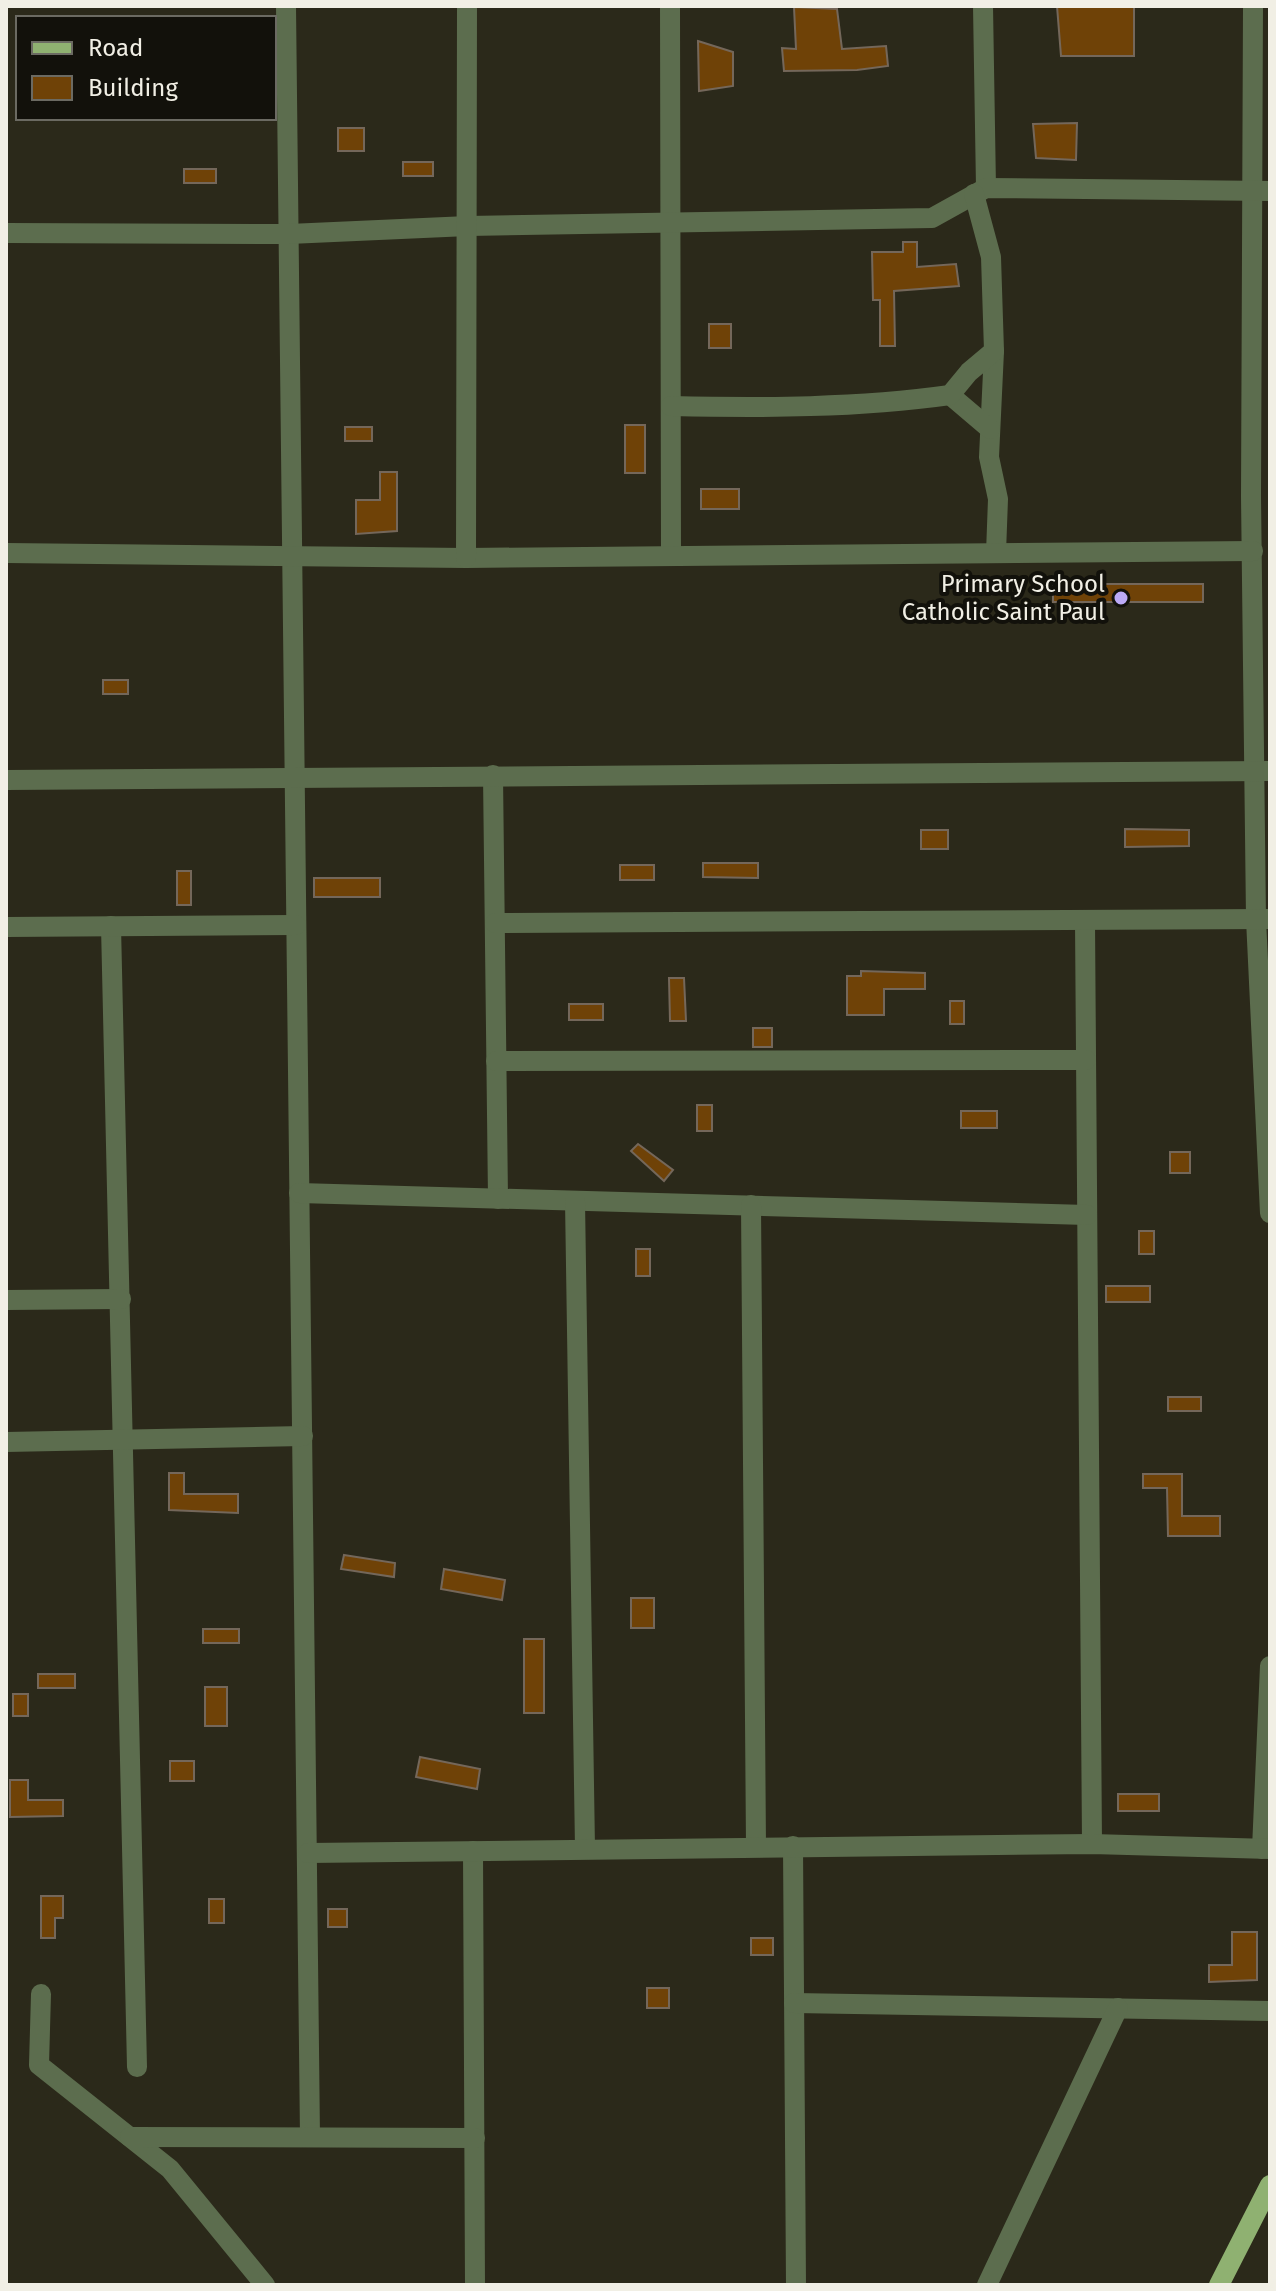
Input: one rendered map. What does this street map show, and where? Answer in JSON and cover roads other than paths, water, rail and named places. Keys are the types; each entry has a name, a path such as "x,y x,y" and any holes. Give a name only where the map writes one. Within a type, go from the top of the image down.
{"main road":[{"path":"1219,2285 1267,2199"}],"street":[{"path":"286,6 310,2137"},
{"path":"466,558 467,6"},
{"path":"670,6 671,556"},
{"path":"983,6 980,191 991,257 994,351 989,457 999,515 996,553"},
{"path":"1253,6 1263,191 1261,495 1253,551 1263,772 1270,1213"},
{"path":"6,233 289,234 468,226 932,218 980,191 1263,191"},
{"path":"671,406 776,409 950,395 994,351"},
{"path":"950,395 990,429"},
{"path":"6,553 466,558 1253,551"},
{"path":"6,780 1263,772"},
{"path":"493,775 498,1199"},
{"path":"495,923 1263,919"},
{"path":"1085,922 1092,1844"},
{"path":"6,927 296,925"},
{"path":"111,926 137,2067"},
{"path":"496,1061 1086,1060"},
{"path":"299,1193 1087,1215"},
{"path":"575,1201 585,1849"},
{"path":"751,1205 756,1847"},
{"path":"6,1300 121,1299"},
{"path":"6,1442 303,1436"},
{"path":"308,1853 1092,1844 1266,1849 1270,1666"},
{"path":"793,1846 796,2285"},
{"path":"473,1851 475,2285"},
{"path":"41,1994 39,2065 170,2169 265,2285"},
{"path":"794,2003 1270,2011"},
{"path":"987,2285 1118,2008"},
{"path":"130,2137 475,2138"}],"place":[{"name":"Primary School Catholic Saint Paul","path":"1121,598"}]}
